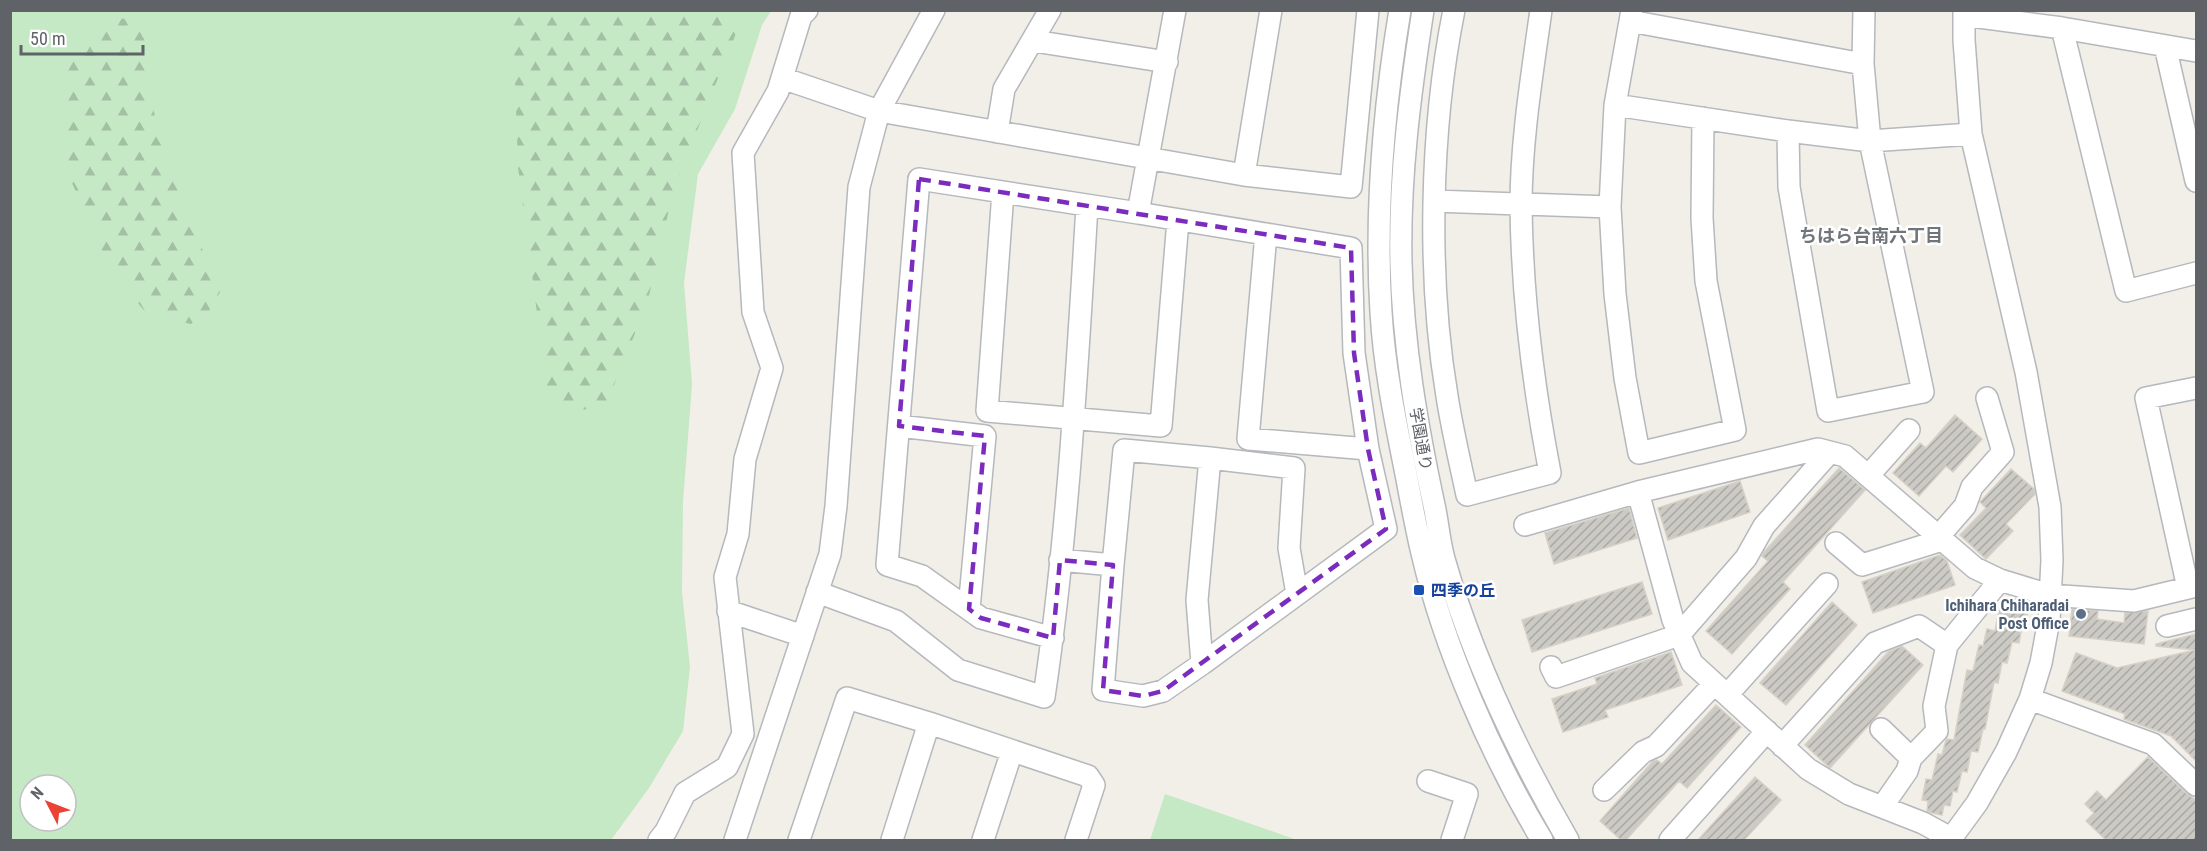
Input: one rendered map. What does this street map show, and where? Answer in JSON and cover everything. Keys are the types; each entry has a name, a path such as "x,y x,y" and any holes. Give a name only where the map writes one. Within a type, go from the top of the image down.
{"street":[{"path":"659,840 685,793 727,767 743,734 724,577 738,534 745,459 772,368 753,312 743,153 778,91 801,16 807,10"},
{"path":"735,840 830,554 836,506 858,188 879,111 934,10"},
{"path":"997,132 1004,89 1050,10"},
{"path":"1138,213 1175,10"},
{"path":"1244,175 1271,10"},
{"path":"782,78 879,111 1244,175 1351,187 1368,10"},
{"name":"学園通り","path":"1400,10 1390,71 1380,244 1381,312 1389,389 1422,554 1445,628 1498,758 1542,840"},
{"name":"学園通り","path":"1423,10 1410,88 1404,149 1401,261 1404,323 1421,447 1444,557 1481,666 1515,744 1568,840"},
{"path":"1454,10 1443,80 1434,201 1434,252 1439,332 1447,396 1467,495 1550,473 1538,413 1526,311 1521,204 1527,118 1541,10"},
{"path":"1788,131 1789,187 1828,411 1923,392 1870,141 1863,63 1864,10"},
{"path":"1638,492 1673,620 1692,663 1808,769 1849,794 1952,840 1977,803 2006,752 2030,699 2041,663 2049,620 2052,560 2050,507 2026,372 1971,134 1964,13 2196,51"},
{"path":"1703,118 1702,218 1707,281 1718,351 1735,430 1640,453 1622,357 1615,294 1610,207 1616,105 1631,16 1863,63"},
{"path":"2062,28 2126,291 2196,273"},
{"path":"1034,41 1167,62"},
{"path":"2165,46 2196,181"},
{"path":"1616,105 1870,141 1971,134"},
{"path":"1053,638 981,618 922,576 887,565 919,179 1351,248 1354,353 1368,449 1386,529 1298,594 1202,664 1163,691 1143,696 1103,690 1124,450 1294,468 1289,548 1298,594"},
{"path":"1003,192 987,411 1161,426 1178,220"},
{"path":"1434,201 1610,207"},
{"path":"817,592 896,621 958,670 1044,697 1053,638 1074,417 1088,206"},
{"path":"1266,234 1248,439 1368,449"},
{"path":"1525,525 1638,492 1818,449 1845,456 1975,568 2000,580 2049,595 2134,602 2192,587 2146,398 2196,388"},
{"path":"1836,543 1862,565 1940,538 1965,506 1972,487 2003,452 1987,398"},
{"path":"899,426 985,436 969,609"},
{"path":"1868,476 1909,430"},
{"path":"1551,667 1556,677 1679,634 1746,558 1764,526 1830,452"},
{"path":"1202,664 1197,600 1210,458"},
{"path":"1060,560 1113,565"},
{"path":"1882,807 1907,771 1911,758 1937,731 1934,706 1947,645 2000,580"},
{"path":"1604,790 1643,752 1656,746 1721,690 1827,584"},
{"path":"728,611 803,636"},
{"path":"2167,626 2196,619"},
{"path":"1782,746 1875,643 1919,626 1947,645"},
{"path":"800,840 847,698 1088,776 1094,785 1076,840"},
{"path":"2030,699 2153,744 2192,773"},
{"path":"892,840 930,723"},
{"path":"1881,729 1911,758"},
{"path":"1670,840 1767,731"},
{"path":"983,840 1012,751"},
{"path":"1428,781 1467,794 1457,839"}],"highlighted area":[{"path":"919,179 1351,248 1354,353 1368,449 1386,529 1163,691 1143,696 1103,690 1113,565 1060,560 1053,638 981,618 969,609 985,436 899,426"}],"green space":[{"path":"10,11 771,11 762,25 735,109 698,174 684,283 692,384 683,502 682,592 690,667 683,731 649,788 611,840 11,840"},
{"path":"519,11 745,11 674,188 647,304 607,402 574,413 547,390 518,167 513,22"},
{"path":"102,18 136,19 146,34 150,95 166,162 220,292 209,311 191,324 148,315 111,271 72,183 62,122 65,73"},
{"path":"1165,794 1297,840 1150,840"}],"building":[{"path":"1955,415 1982,439 1953,472 1946,466 1919,496 1893,473 1920,443 1926,448"},
{"path":"1839,468 1865,490 1783,582 1790,589 1732,654 1706,631 1768,561 1762,556 1764,552"},
{"path":"2011,469 2034,489 2035,494 2006,524 2013,531 1986,559 1960,535 1986,508 1980,502"},
{"path":"1740,481 1750,512 1668,540 1658,508"},
{"path":"1629,508 1637,538 1554,564 1545,533"},
{"path":"1940,555 1947,561 1955,585 1873,613 1862,582"},
{"path":"1642,582 1652,614 1532,652 1522,620"},
{"path":"2013,598 2029,602 2026,620 2023,620 2019,643 2012,642 2007,663 2002,662 1998,683 1994,682 1978,752 1971,751 1967,772 1962,771 1957,792 1953,791 1950,806 1944,805 1942,815 1932,813 1927,811 1928,801 1922,800 1926,779 1932,780 1938,754 1942,755 1946,740 1954,740 1967,670 1973,671 1979,645 1983,646 1987,629 1995,631 2000,605 2011,607"},
{"path":"1832,602 1857,625 1786,705 1760,683"},
{"path":"2072,609 2098,611 2097,619 2124,623 2125,613 2148,611 2144,644 2069,636"},
{"path":"2196,634 2196,761 2171,736 2124,719 2125,714 2062,691 2076,653 2117,668 2195,650 2156,646 2156,644"},
{"path":"1902,646 1923,665 1830,768 1805,745 1888,652"},
{"path":"1671,652 1682,685 1605,710 1608,717 1563,732 1552,699 1597,684 1595,678"},
{"path":"1716,705 1741,727 1687,788 1679,781 1626,840 1621,840 1600,821 1653,761 1657,760 1662,764"},
{"path":"2148,757 2196,800 2196,840 2106,840 2086,821 2094,813 2085,804 2097,791 2106,800"},
{"path":"1755,777 1781,800 1744,840 1698,840"}],"place":[{"name":"四季の丘","path":"1419,590"},
{"name":"Ichihara Chiharadai Post Office","path":"2081,614"}],"district":[{"name":"ちはら台南六丁目","path":"1871,235"}]}
